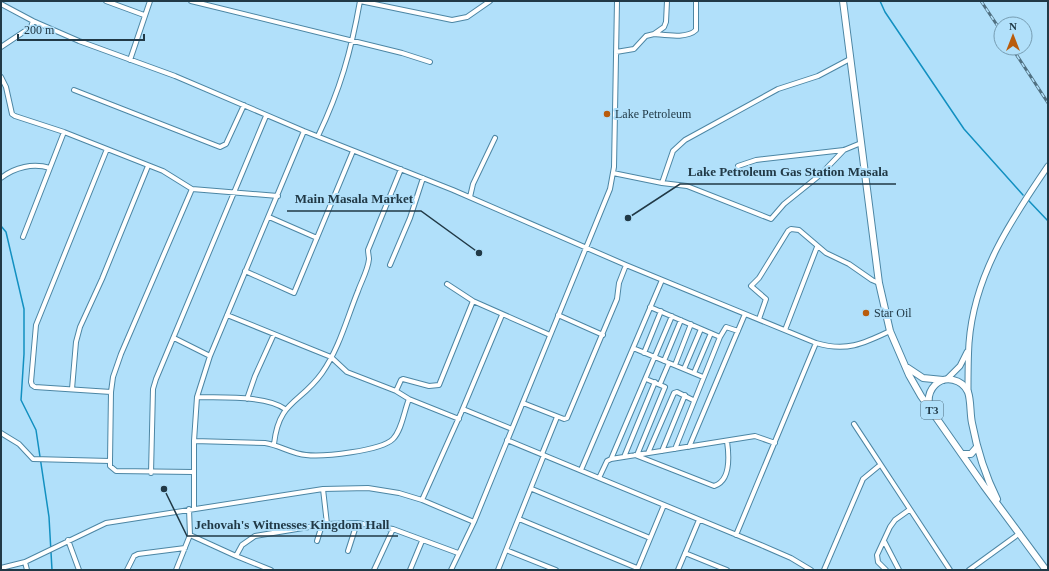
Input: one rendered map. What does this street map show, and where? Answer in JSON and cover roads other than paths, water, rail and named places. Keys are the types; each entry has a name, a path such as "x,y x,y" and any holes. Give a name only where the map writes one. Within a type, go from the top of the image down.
{"highway":[{"name":"T3","path":"843,1 879,283 890,331 904,364 917,389 1046,570"},
{"name":"T3","path":"904,364 918,376 929,379 945,379 959,382 968,393 971,420 977,447 988,480 1003,511"},
{"name":"T3","path":"929,405 929,397 933,388 945,379"},
{"path":"962,454 971,454 977,447"}],"main road":[{"path":"968,393 969,343 980,286 990,262 1014,216 1048,166"},
{"path":"945,379 962,362 969,343"}],"street":[{"path":"106,1 144,15"},
{"path":"130,60 150,1"},
{"path":"191,1 402,53 430,62"},
{"path":"318,136 340,86 353,42 360,1 452,20 467,17 490,1"},
{"path":"451,570 474,522 610,189 613,173 617,1"},
{"path":"654,34 664,27 666,22 667,1"},
{"path":"616,52 634,49 646,36 654,34 678,35 694,32 696,30 696,1"},
{"path":"1,4 33,21 130,60 175,76 266,116 470,197 626,265 816,343 834,348 846,348 859,345 890,331"},
{"path":"1,47 27,30 33,21"},
{"path":"662,183 673,151 685,140 778,89 818,76 850,58"},
{"path":"1,77 6,87 12,114 15,116 64,132 163,171 192,189 233,194 278,196"},
{"path":"74,90 220,147 226,144 244,106"},
{"path":"152,472 153,389 156,379 266,116"},
{"path":"194,508 193,472 196,397 210,356 304,131"},
{"path":"23,237 64,132"},
{"path":"470,197 475,180 495,138"},
{"path":"738,166 756,160 844,150 861,143"},
{"path":"107,149 36,325 32,385 35,387 112,392"},
{"path":"613,173 662,183 687,186 771,219 784,204 820,175 844,150"},
{"path":"245,271 294,293 353,151"},
{"path":"1,178 19,169 34,165 50,168"},
{"path":"72,389 76,342 80,327 102,279 148,166"},
{"path":"274,444 276,427 285,409 313,384 331,357 364,275 369,260 368,250 401,169"},
{"path":"390,265 394,251 410,218 423,178"},
{"path":"192,189 121,354 113,377 110,466 116,471 193,472"},
{"path":"269,217 317,238"},
{"path":"758,319 766,299 751,286 759,278 788,231 791,229 799,230 817,247 826,253 849,264 872,280 879,283"},
{"path":"785,330 817,247"},
{"path":"523,403 557,417 566,419 569,416 617,299 619,283 626,265"},
{"path":"581,470 662,280"},
{"path":"447,284 474,301 502,315 550,335"},
{"path":"396,391 401,380 403,379 430,386 436,387 439,385 474,301"},
{"path":"650,307 720,337"},
{"path":"644,353 661,311"},
{"path":"689,447 745,314"},
{"path":"227,315 331,357 334,362 347,372 396,391 409,399 459,419"},
{"path":"422,500 459,419 502,315"},
{"path":"558,315 603,335"},
{"path":"611,459 672,316"},
{"path":"664,361 681,320"},
{"path":"675,365 691,324"},
{"path":"675,449 693,400 720,337 726,327 738,331"},
{"path":"684,369 701,329"},
{"path":"694,373 711,333"},
{"path":"248,399 255,376 274,334"},
{"path":"174,338 210,356"},
{"path":"736,535 816,343"},
{"path":"633,348 703,377"},
{"path":"660,384 669,363"},
{"path":"636,455 665,388 665,386 646,379"},
{"path":"624,457 655,382"},
{"path":"648,453 674,392 685,395 693,400"},
{"path":"662,451 685,395"},
{"path":"196,397 248,399 276,403 285,409"},
{"path":"194,441 274,444 306,455 340,453 382,445 393,439 397,433 409,399"},
{"path":"463,409 512,429"},
{"path":"498,570 532,489 557,417"},
{"path":"854,424 909,510 950,570"},
{"path":"1,433 26,450 30,458 110,461"},
{"path":"599,478 607,460 611,459 755,436 774,443"},
{"path":"507,440 791,558 811,570"},
{"path":"636,455 714,486 719,484 723,479 728,465 727,441"},
{"path":"824,570 863,479 880,465"},
{"path":"1,568 24,562 106,523 194,508 232,504 324,489 368,488 399,493 422,500 474,522"},
{"path":"316,541 324,524 324,489"},
{"path":"532,489 650,538"},
{"path":"519,519 637,569 664,505"},
{"path":"176,570 190,535 189,509"},
{"path":"886,570 877,558 895,520 909,510"},
{"path":"678,570 699,520"},
{"path":"236,556 242,545 255,536 324,524 357,523 393,529 422,541 458,553"},
{"path":"348,551 357,523"},
{"path":"374,570 393,529"},
{"path":"969,570 1020,533"},
{"path":"190,535 269,570"},
{"path":"68,540 79,570"},
{"path":"410,570 422,541"},
{"path":"884,541 899,570"},
{"path":"128,570 134,556 138,554 185,548"},
{"path":"506,550 556,570"},
{"path":"685,553 727,570"},
{"path":"24,562 27,570"}],"waterway":[{"path":"880,1 885,12 964,129 1023,195"},
{"path":"1029,201 1048,221"},
{"path":"1,226 6,232 24,309 24,354 21,400 36,430 49,517 52,570"}],"railway":[{"path":"981,1 993,19"},
{"path":"1017,56 1048,103"}],"place":[{"name":"Lake Petroleum","path":"607,114"},
{"name":"Lake Petroleum Gas Station Masala","path":"628,218"},
{"name":"Main Masala Market","path":"479,253"},
{"name":"Star Oil","path":"866,313"},
{"name":"Jehovah's Witnesses Kingdom Hall","path":"164,489"}]}
